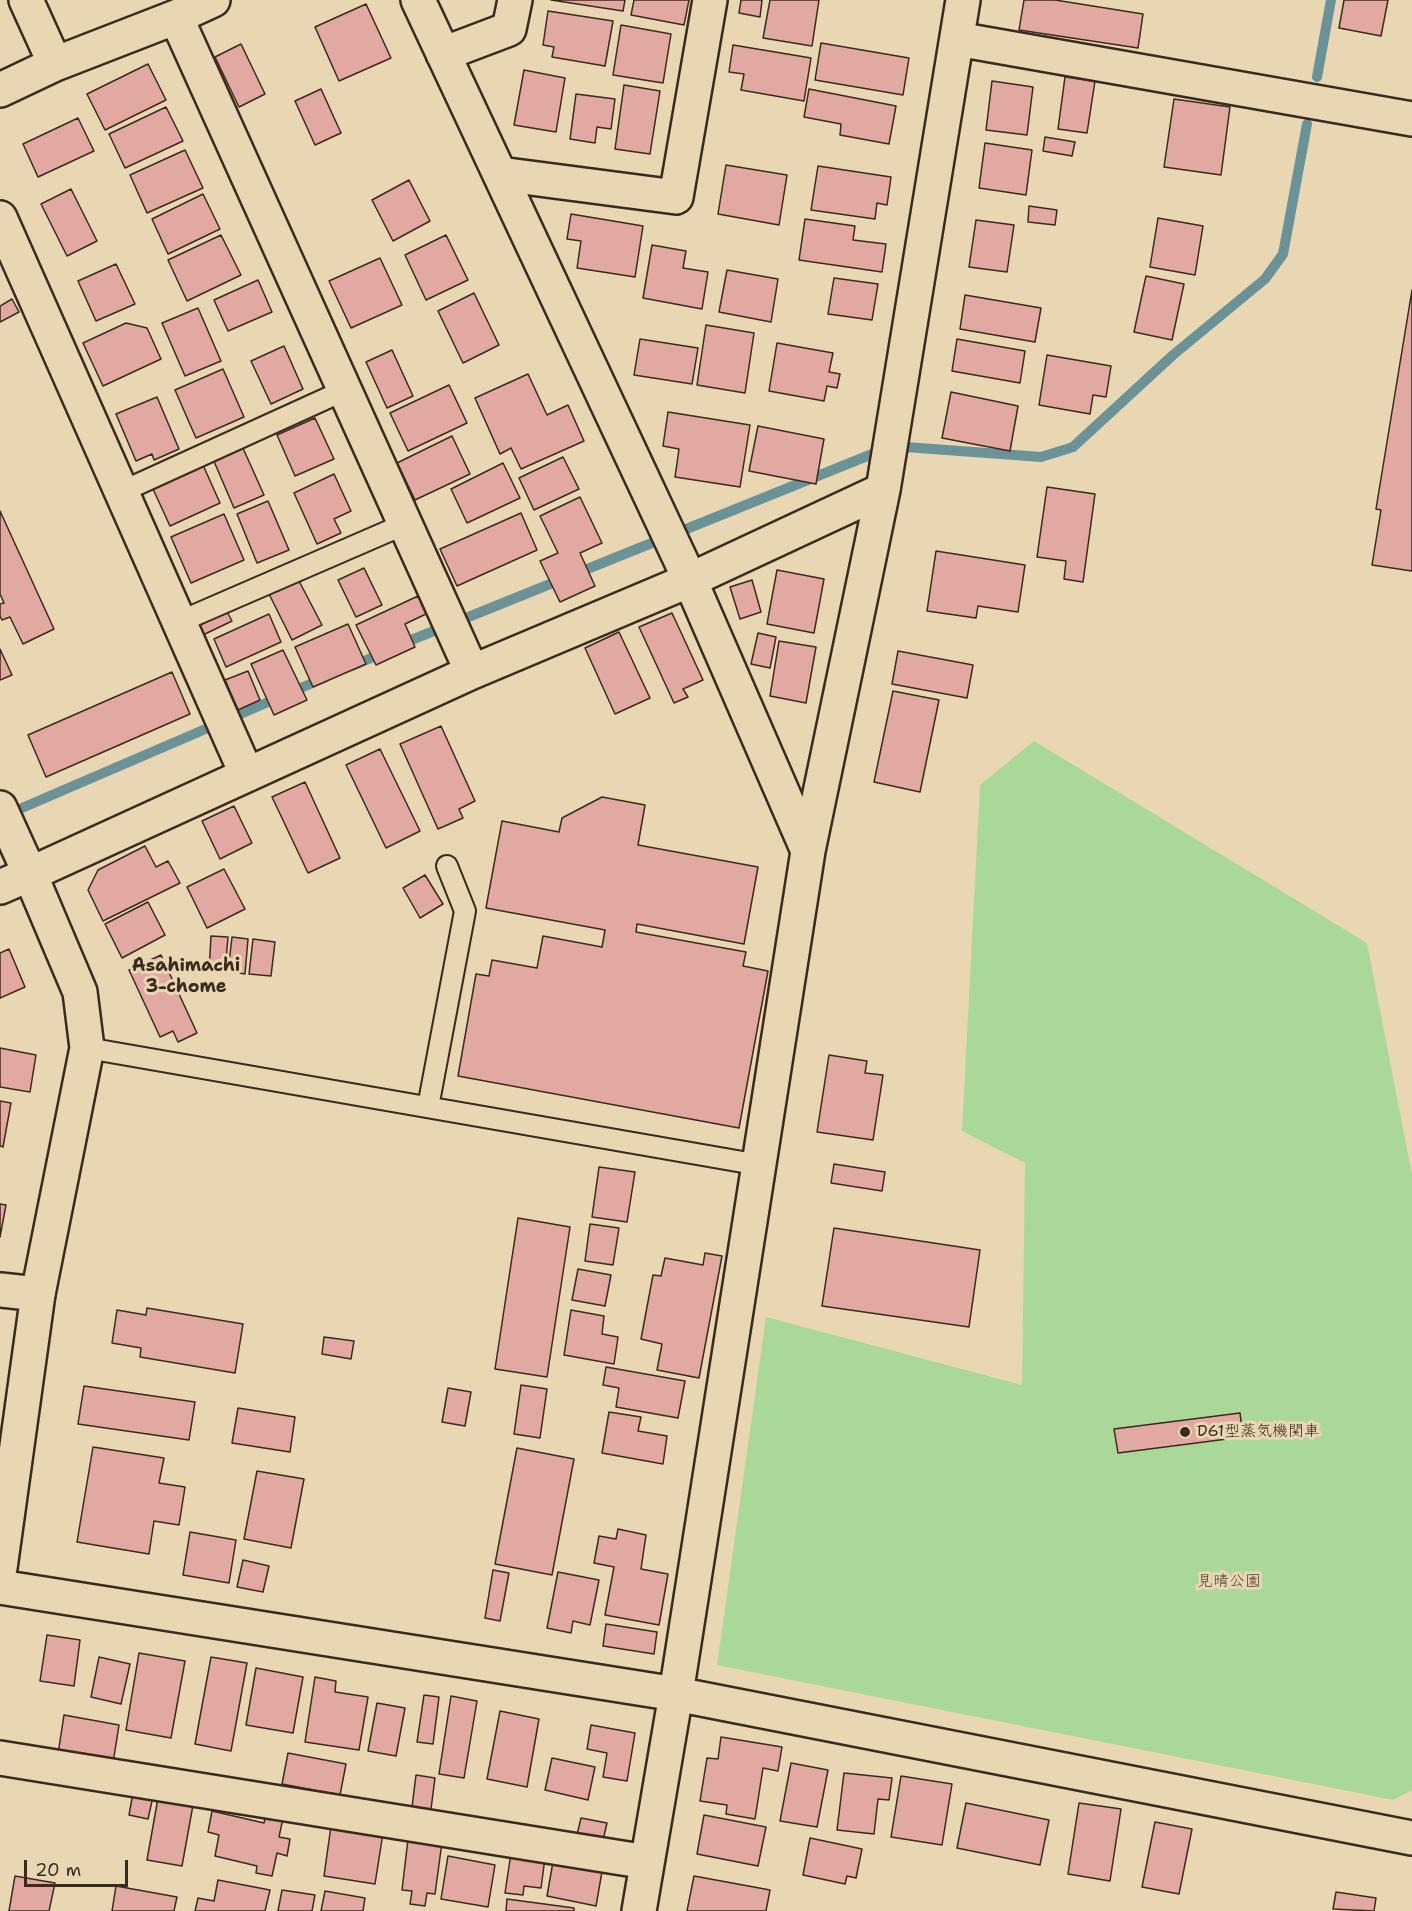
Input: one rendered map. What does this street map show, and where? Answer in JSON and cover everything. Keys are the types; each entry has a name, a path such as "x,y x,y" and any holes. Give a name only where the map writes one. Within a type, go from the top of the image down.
{"street":[{"path":"26,0 55,64"},
{"path":"0,90 55,64 176,17 213,0"},
{"path":"418,0 690,580 808,851"},
{"path":"443,54 509,29 515,0"},
{"path":"500,174 676,196 710,0"},
{"path":"639,1911 676,1695 808,851 883,490 963,0"},
{"path":"176,17 472,672"},
{"path":"957,39 1412,119"},
{"path":"0,218 247,775"},
{"path":"0,887 472,672 690,580 883,490"},
{"path":"0,808 80,992 87,1048 38,1294 0,1568"},
{"path":"0,1290 38,1294"},
{"path":"0,1587 676,1695 1412,1838"},
{"path":"0,1758 647,1862"}],"lane":[{"path":"121,492 345,390"},
{"path":"179,622 405,524"},
{"path":"428,1107 465,911 447,866"},
{"path":"87,1048 760,1165"}],"green space":[{"name":"見晴公園","path":"1034,741 1367,943 1412,1175 1412,1790 1393,1800 717,1665 766,1317 1022,1385 1025,1163 962,1131 980,785"}],"building":[{"path":"551,0 625,0 623,11"},
{"path":"634,0 689,0 684,25 631,15"},
{"path":"741,0 762,0 760,17 739,13"},
{"path":"770,0 819,0 812,46 763,38"},
{"path":"1024,0 1055,0 1143,14 1138,48 1019,30"},
{"path":"1344,0 1388,0 1381,36 1339,28"},
{"path":"366,4 391,58 339,81 315,27"},
{"path":"548,11 613,21 605,66 552,57 554,47 543,45"},
{"path":"621,25 671,34 663,83 613,75"},
{"path":"821,43 909,58 903,95 815,80"},
{"path":"241,44 265,94 239,107 215,57"},
{"path":"733,45 811,58 804,101 741,90 744,74 729,72"},
{"path":"148,64 166,100 105,130 87,94"},
{"path":"524,70 565,78 556,132 514,125"},
{"path":"1065,77 1095,81 1087,133 1058,129"},
{"path":"992,81 1033,87 1027,135 986,130"},
{"path":"624,85 660,91 650,154 615,149"},
{"path":"321,89 341,133 315,145 295,101"},
{"path":"809,89 896,106 889,144 840,135 841,124 804,117"},
{"path":"576,94 615,99 611,129 597,127 595,143 570,139"},
{"path":"1174,99 1230,107 1221,175 1164,167"},
{"path":"166,107 183,141 125,168 109,134"},
{"path":"78,118 94,151 38,177 23,144"},
{"path":"1045,137 1075,142 1072,156 1043,151"},
{"path":"985,143 1032,150 1026,195 979,188"},
{"path":"185,150 203,188 147,213 130,175"},
{"path":"726,165 787,175 779,225 718,214"},
{"path":"818,166 891,177 887,205 877,203 875,219 811,210"},
{"path":"409,180 430,221 393,241 372,200"},
{"path":"71,189 97,241 67,256 41,204"},
{"path":"203,194 220,229 168,254 152,219"},
{"path":"1029,206 1057,210 1055,225 1028,222"},
{"path":"571,214 643,226 635,277 577,268 581,241 567,239"},
{"path":"1158,218 1203,226 1195,275 1150,267"},
{"path":"805,219 855,226 853,240 886,244 882,272 799,260"},
{"path":"976,220 1014,225 1007,272 969,267"},
{"path":"221,235 241,275 187,301 168,260"},
{"path":"446,235 468,280 426,300 405,255"},
{"path":"652,245 686,251 683,268 708,272 702,309 643,298"},
{"path":"380,258 402,305 351,328 329,281"},
{"path":"116,264 135,304 96,321 78,281"},
{"path":"727,270 778,279 771,322 719,312"},
{"path":"1146,276 1184,284 1172,340 1134,332"},
{"path":"834,278 878,284 872,320 828,314"},
{"path":"258,280 272,312 228,331 214,300"},
{"path":"1412,290 1412,571 1372,565 1381,510 1376,509"},
{"path":"474,293 499,345 463,363 438,311"},
{"path":"965,295 1041,308 1035,342 960,329"},
{"path":"12,299 19,312 0,322 0,306"},
{"path":"198,308 221,361 185,376 162,323"},
{"path":"126,323 147,328 161,359 103,386 83,343"},
{"path":"706,325 754,333 745,393 697,385"},
{"path":"640,339 698,348 692,384 634,375"},
{"path":"957,339 1025,351 1020,383 952,371"},
{"path":"777,343 833,353 829,372 840,374 837,388 827,386 824,401 769,391"},
{"path":"284,346 303,389 271,404 251,361"},
{"path":"392,350 413,396 387,408 366,362"},
{"path":"1047,355 1111,366 1106,397 1093,395 1090,414 1039,405"},
{"path":"223,369 244,417 196,438 175,390"},
{"path":"528,374 547,415 568,405 584,441 521,469 511,448 500,454 475,398"},
{"path":"449,385 467,423 408,451 390,413"},
{"path":"951,392 1018,406 1010,451 942,438"},
{"path":"157,397 179,449 154,460 152,454 136,461 116,414"},
{"path":"668,412 750,425 740,487 675,477 679,449 663,446"},
{"path":"315,418 334,459 295,476 277,435"},
{"path":"758,426 824,439 816,484 749,471"},
{"path":"452,436 470,474 415,500 397,463"},
{"path":"242,446 264,495 234,508 213,459"},
{"path":"563,457 579,489 534,510 519,478"},
{"path":"503,463 520,498 467,523 451,489"},
{"path":"203,465 220,503 170,526 153,489"},
{"path":"334,474 351,511 334,519 341,533 317,544 294,493"},
{"path":"1047,487 1095,494 1083,582 1064,579 1066,561 1037,557"},
{"path":"580,497 602,543 580,553 595,586 560,602 540,561 558,553 540,516"},
{"path":"268,501 289,550 257,563 237,514"},
{"path":"0,511 54,629 23,644 10,617 2,620 0,616 0,604 4,603 0,594"},
{"path":"521,513 537,550 457,586 440,549"},
{"path":"224,514 244,560 191,583 171,537"},
{"path":"936,551 1025,565 1018,612 978,606 976,618 927,611"},
{"path":"364,568 382,605 356,617 338,580"},
{"path":"777,570 824,579 814,633 767,624"},
{"path":"298,579 322,625 292,640 269,594"},
{"path":"752,580 761,612 740,619 730,587"},
{"path":"418,596 426,614 405,624 415,647 376,665 356,625"},
{"path":"225,608 232,621 203,635 197,621"},
{"path":"672,613 703,680 683,689 688,697 674,703 639,627"},
{"path":"269,614 281,642 226,667 214,639"},
{"path":"348,624 366,664 313,687 295,647"},
{"path":"619,632 650,698 615,714 585,648"},
{"path":"758,633 776,637 770,668 751,664"},
{"path":"779,641 816,647 806,703 770,696"},
{"path":"0,649 12,675 0,680"},
{"path":"283,650 307,700 274,715 251,664"},
{"path":"898,651 973,665 967,698 892,684"},
{"path":"248,671 260,700 238,710 225,680"},
{"path":"172,672 190,714 46,777 28,735"},
{"path":"893,691 939,700 920,792 874,782"},
{"path":"441,726 475,801 459,809 463,818 438,829 400,744"},
{"path":"380,749 420,831 386,848 346,765"},
{"path":"305,782 340,858 308,873 272,797"},
{"path":"602,797 645,805 638,845 758,867 744,944 637,924 636,932 746,952 743,966 768,971 739,1128 458,1076 476,974 489,976 492,960 537,968 543,936 602,947 605,930 486,908 502,821 559,832 562,818"},
{"path":"234,806 252,843 220,859 202,821"},
{"path":"145,846 156,867 168,861 180,883 103,921 88,890 98,870"},
{"path":"224,869 245,909 207,928 187,887"},
{"path":"425,875 443,904 420,918 403,888"},
{"path":"148,902 165,935 122,958 105,924"},
{"path":"211,936 228,937 225,972 209,971"},
{"path":"232,937 248,939 245,974 228,971"},
{"path":"253,939 275,942 271,976 249,974"},
{"path":"9,949 25,987 0,998 0,953"},
{"path":"161,955 197,1033 178,1042 173,1031 160,1037 129,970"},
{"path":"0,1048 36,1055 30,1092 0,1087"},
{"path":"829,1055 867,1061 865,1073 883,1075 873,1140 817,1132"},
{"path":"0,1101 11,1103 3,1147 0,1146"},
{"path":"834,1164 885,1172 882,1191 831,1183"},
{"path":"599,1167 635,1172 627,1222 592,1217"},
{"path":"0,1204 6,1205 0,1237"},
{"path":"518,1218 570,1227 547,1377 495,1369"},
{"path":"590,1224 619,1228 613,1265 585,1261"},
{"path":"834,1228 980,1250 969,1327 822,1306"},
{"path":"705,1253 722,1256 699,1378 657,1370 662,1344 641,1339 653,1275 661,1276 665,1258 703,1265"},
{"path":"578,1269 611,1275 605,1306 572,1300"},
{"path":"147,1308 243,1324 235,1373 140,1357 141,1348 112,1343 117,1310 146,1315"},
{"path":"571,1310 604,1316 602,1334 618,1337 614,1364 564,1355"},
{"path":"324,1337 354,1341 351,1359 322,1354"},
{"path":"606,1367 685,1381 678,1418 616,1407 619,1388 603,1385"},
{"path":"521,1385 547,1389 540,1438 514,1434"},
{"path":"84,1386 195,1402 189,1440 78,1424"},
{"path":"448,1388 471,1392 465,1426 442,1422"},
{"path":"238,1408 295,1417 290,1452 232,1443"},
{"path":"609,1412 641,1417 638,1431 667,1436 663,1464 602,1453"},
{"path":"1240,1413 1243,1437 1118,1453 1114,1429"},
{"path":"93,1447 164,1458 159,1483 185,1487 179,1525 154,1521 149,1554 77,1542"},
{"path":"517,1448 574,1459 552,1575 495,1564"},
{"path":"257,1471 304,1479 291,1548 244,1539"},
{"path":"618,1529 646,1535 641,1569 668,1574 659,1625 605,1615 614,1567 594,1563 599,1536 616,1539"},
{"path":"190,1532 236,1540 229,1583 183,1575"},
{"path":"243,1560 269,1566 263,1592 237,1587"},
{"path":"493,1570 509,1573 500,1621 485,1618"},
{"path":"558,1572 599,1580 590,1625 573,1621 571,1633 547,1628"},
{"path":"606,1624 657,1632 654,1654 603,1646"},
{"path":"47,1635 80,1640 74,1686 40,1681"},
{"path":"139,1653 185,1661 171,1738 126,1730"},
{"path":"99,1657 130,1664 121,1704 91,1697"},
{"path":"211,1657 247,1663 231,1751 195,1744"},
{"path":"256,1668 303,1677 293,1733 246,1725"},
{"path":"315,1677 336,1681 335,1692 368,1697 359,1750 305,1742"},
{"path":"424,1695 439,1697 433,1744 417,1742"},
{"path":"451,1696 477,1701 464,1778 439,1774"},
{"path":"377,1703 405,1708 396,1756 368,1751"},
{"path":"500,1711 539,1719 527,1787 487,1779"},
{"path":"64,1715 119,1725 113,1763 58,1754"},
{"path":"591,1725 635,1733 627,1781 603,1777 607,1753 587,1749"},
{"path":"721,1737 782,1747 778,1771 763,1768 755,1819 726,1814 727,1805 700,1801 707,1758 718,1759"},
{"path":"288,1753 346,1764 340,1795 282,1784"},
{"path":"552,1758 595,1767 588,1800 545,1790"},
{"path":"791,1763 828,1770 817,1827 780,1821"},
{"path":"844,1773 892,1778 889,1800 878,1799 874,1834 837,1830"},
{"path":"416,1775 435,1778 431,1809 412,1807"},
{"path":"901,1776 952,1784 942,1845 891,1837"},
{"path":"134,1787 154,1792 148,1819 129,1815"},
{"path":"158,1798 193,1805 182,1866 147,1860"},
{"path":"966,1803 1049,1820 1040,1865 957,1848"},
{"path":"1079,1803 1121,1809 1110,1881 1068,1874"},
{"path":"212,1811 264,1823 266,1815 283,1818 279,1837 290,1839 287,1856 277,1853 272,1876 256,1873 257,1866 215,1856 219,1835 208,1832"},
{"path":"704,1815 766,1827 758,1866 697,1854"},
{"path":"581,1818 607,1823 603,1840 577,1835"},
{"path":"1155,1822 1192,1829 1179,1894 1142,1887"},
{"path":"331,1826 383,1833 375,1884 324,1876"},
{"path":"409,1831 443,1835 435,1894 427,1893 425,1906 410,1904 412,1891 402,1890"},
{"path":"810,1838 862,1849 856,1878 847,1876 845,1884 803,1875"},
{"path":"511,1853 545,1858 541,1888 524,1886 523,1895 505,1893"},
{"path":"448,1856 495,1865 488,1907 441,1899"},
{"path":"554,1856 603,1866 596,1906 547,1896"},
{"path":"15,1876 55,1883 49,1911 9,1911"},
{"path":"694,1876 770,1890 766,1911 687,1911"},
{"path":"218,1880 270,1890 265,1911 195,1911 198,1898 214,1901"},
{"path":"116,1886 177,1897 174,1911 112,1911"},
{"path":"282,1890 315,1895 312,1911 278,1911"},
{"path":"325,1891 365,1898 363,1911 321,1911"},
{"path":"1336,1892 1376,1898 1374,1911 1333,1909"},
{"path":"507,1899 574,1908 574,1911 506,1911"}],"waterway":[{"path":"1317,77 1331,0"},
{"path":"399,645 892,446 1041,457 1073,447 1173,355 1265,279 1283,254 1307,124"},
{"path":"352,666 385,652"},
{"path":"8,814 324,678"}],"place":[{"name":"D61型蒸気機関車","path":"1185,1432"}],"district":[{"name":"Asahimachi 3-chome","path":"186,976"}]}
